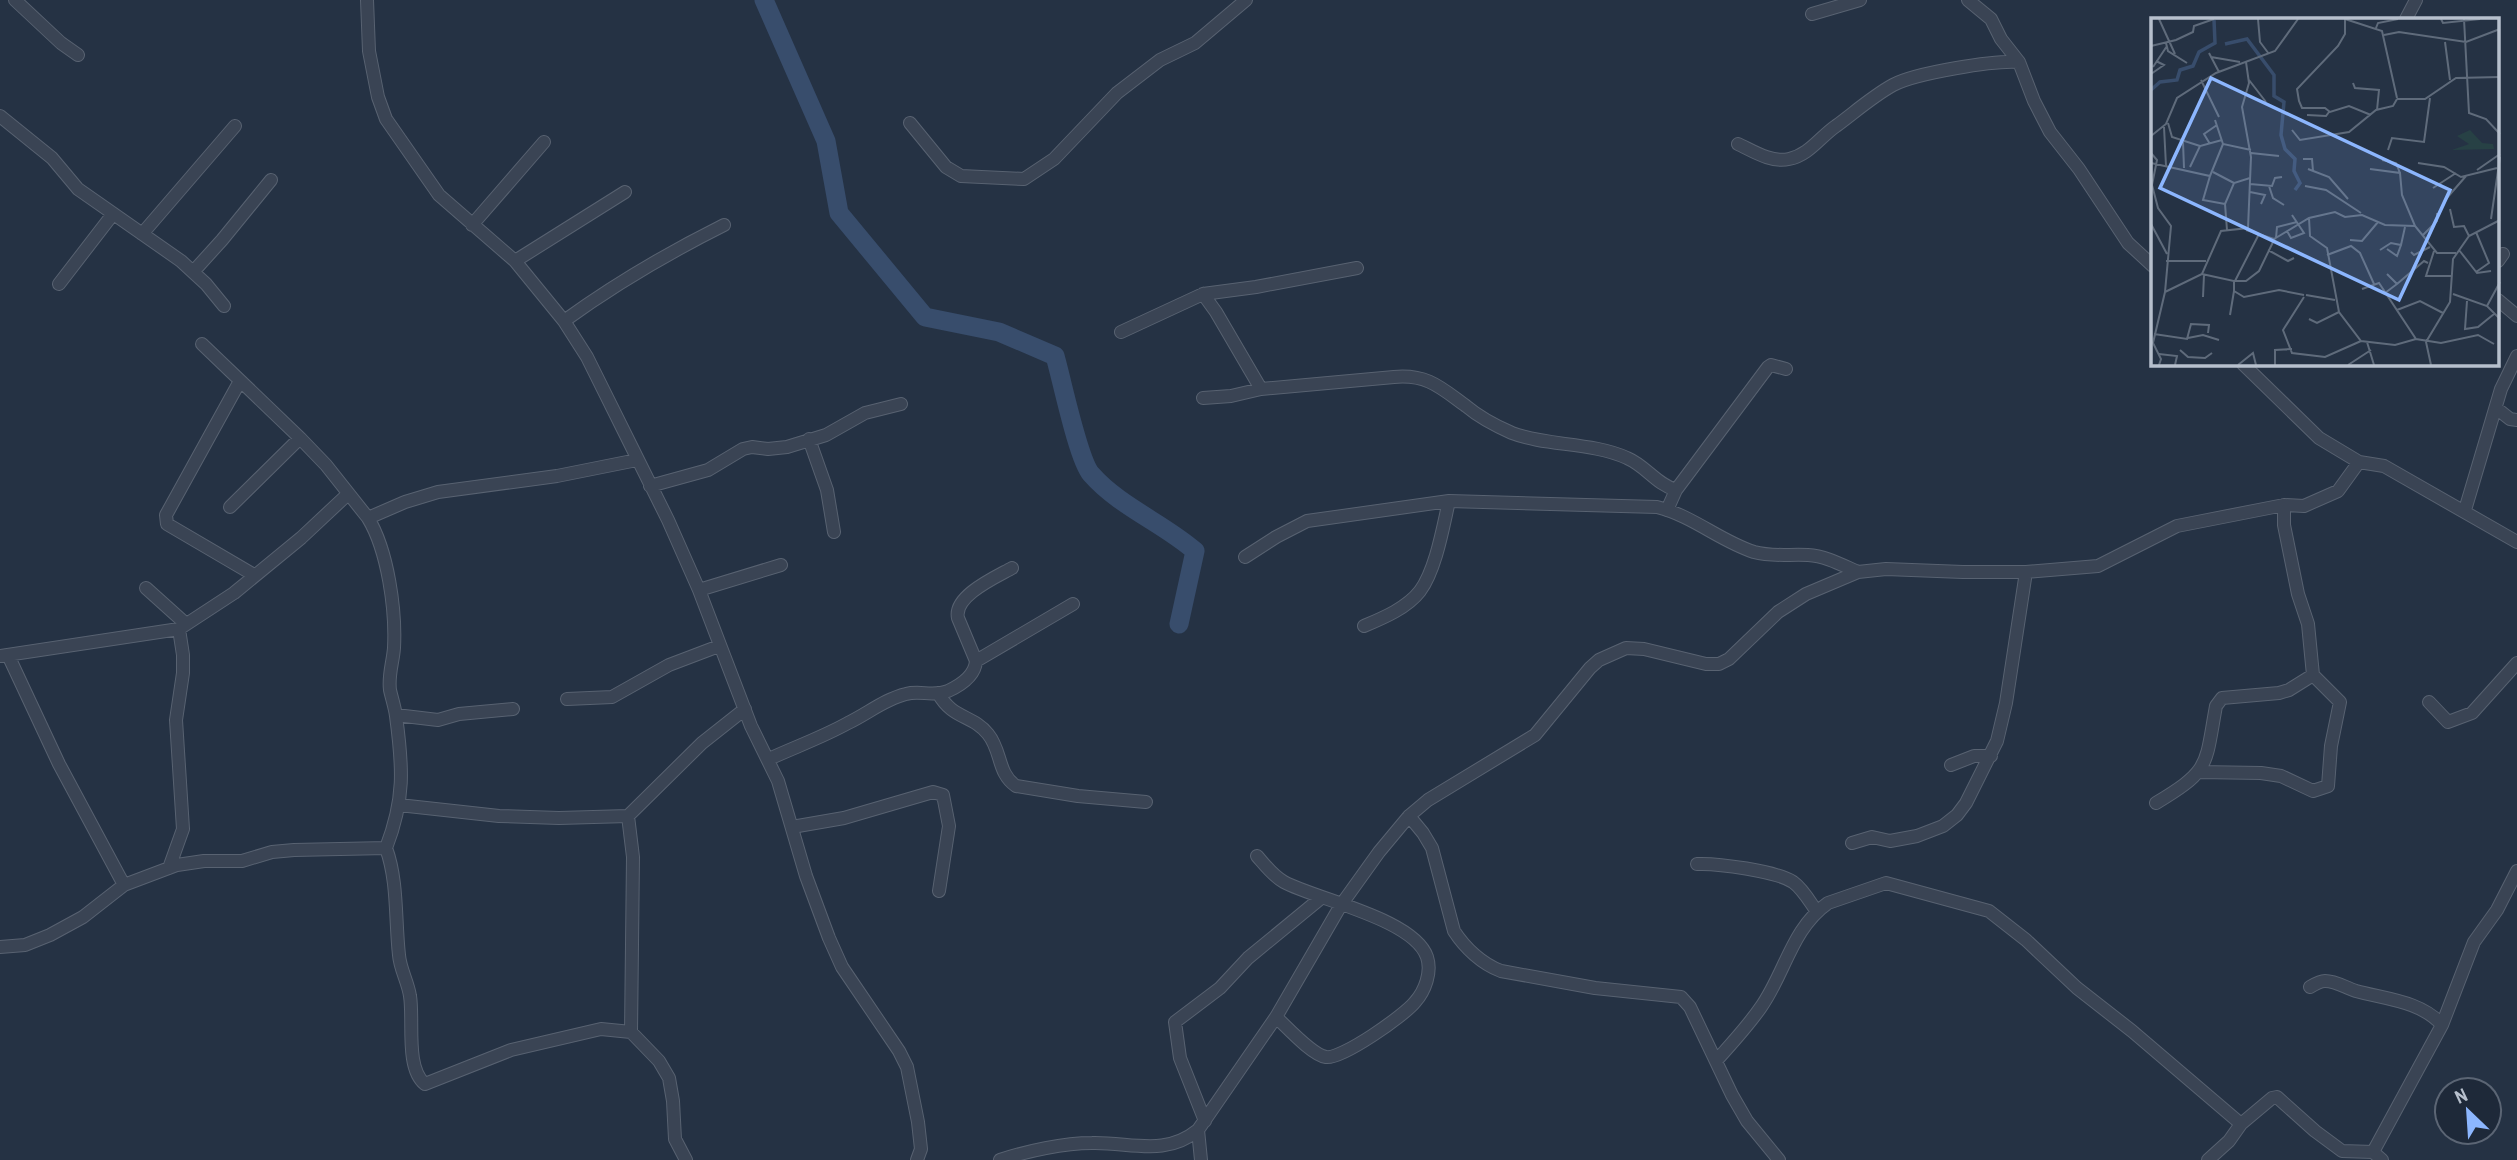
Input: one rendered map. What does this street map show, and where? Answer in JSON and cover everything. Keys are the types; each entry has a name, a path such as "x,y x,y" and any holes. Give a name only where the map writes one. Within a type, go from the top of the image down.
{"street":[{"path":"15,0 61,43 78,55"},
{"path":"367,0 369,51 378,97 386,119 439,195 515,261 565,321 587,357 668,520 699,590 759,743 769,759 829,938 842,967 899,1051 906,1067 918,1122 921,1149 917,1160"},
{"path":"910,123 946,167 961,176 1024,179 1054,159 1117,93 1160,60 1195,43 1246,0"},
{"path":"1812,14 1860,0"},
{"path":"1968,0 1991,19 2001,39 2020,62 2034,101 2050,132 2079,169 2127,243 2151,264"},
{"path":"2407,18 2416,0"},
{"path":"1738,144 1764,157 1785,160 1803,155 1829,131 1894,84 1916,76 2001,61 2020,62"},
{"path":"0,116 52,158 78,189 193,272 224,306"},
{"path":"142,234 236,127"},
{"path":"472,225 544,142"},
{"path":"193,272 271,180"},
{"path":"515,261 625,192"},
{"path":"59,284 113,214"},
{"path":"565,321 601,295 678,248 724,225"},
{"path":"1121,332 1203,294 1256,288 1357,268"},
{"path":"1203,294 1261,389"},
{"path":"2500,302 2517,316"},
{"path":"202,344 326,465 368,518 380,542 388,570 394,649 390,689 396,715 403,783 386,848 393,874 399,957 410,995 412,1050 418,1079 425,1084 511,1050 601,1030 631,1032 659,1061 669,1078 675,1139 686,1160"},
{"path":"2465,510 2501,389 2517,356"},
{"path":"1667,510 1676,490 1768,367 1771,365 1786,369"},
{"path":"2245,366 2319,438 2359,462 2384,466 2517,542"},
{"path":"1203,398 1231,396 1261,389 1407,376 1423,379 1443,388 1467,407 1515,434 1592,447 1627,458 1665,487 1676,490"},
{"path":"240,381 166,515 167,524 254,575"},
{"path":"650,486 708,470 743,449 768,449 826,435 865,413 901,404"},
{"path":"2496,408 2517,421"},
{"path":"230,507 300,438"},
{"path":"809,439 827,490 834,532"},
{"path":"368,518 405,502 439,492 557,476 637,460"},
{"path":"1000,1160 1017,1154 1042,1156 1068,1145 1171,1145 1184,1141 1201,1126 1276,1017 1341,905 1409,816 1429,800 1535,735 1599,660 1626,648 1718,664 1729,659 1778,612 1806,594 1858,572 1886,569 2026,572 2098,566 2177,526 2284,505 2304,506 2338,491 2359,462"},
{"path":"124,885 4,656 182,626 234,593 301,538 348,494"},
{"path":"1364,626 1403,606 1422,589 1438,546 1449,501"},
{"path":"1245,557 1307,521 1449,501 1667,510 1696,521 1753,551 1771,556 1809,555 1832,560 1858,572"},
{"path":"2199,772 2281,776 2313,792 2328,786 2331,746 2340,702 2313,675 2308,624 2298,594 2284,524 2284,505"},
{"path":"699,590 781,565"},
{"path":"769,759 847,724 893,698 917,692 925,695 947,691 970,675 975,668 975,661 958,618 959,604 988,581 1012,568"},
{"path":"1852,843 1872,837 1897,841 1917,836 1943,826 1957,815 1966,803 1991,756 2006,703 2026,572"},
{"path":"146,588 182,626 183,673 176,720 183,829 169,868"},
{"path":"975,661 1073,604"},
{"path":"567,699 612,696 669,665 719,646"},
{"path":"2429,702 2448,722 2465,717 2472,713 2517,663"},
{"path":"2155,803 2188,783 2199,772 2207,758 2216,706 2222,698 2279,693 2313,675"},
{"path":"938,693 944,704 954,713 978,723 990,736 1002,771 1016,786 1078,796 1146,802"},
{"path":"396,715 438,720 459,713 513,709"},
{"path":"399,805 499,816 628,816 702,743 745,709"},
{"path":"1951,765 1974,756 1991,756"},
{"path":"792,827 844,818 933,792 943,795 949,817 939,891"},
{"path":"628,816 633,858 631,1032"},
{"path":"1409,816 1432,848 1454,931 1461,943 1489,966 1501,971 1595,988 1681,997 1690,1007 1747,1121 1779,1160"},
{"path":"0,947 25,945 50,935 83,917 124,885 169,868 204,861 242,861 272,852 386,848"},
{"path":"1257,856 1282,881 1390,923 1420,946 1428,964 1421,994 1409,1009 1333,1057 1318,1055 1276,1017"},
{"path":"1697,864 1720,864 1784,878 1800,889 1817,912"},
{"path":"2208,1160 2241,1124 2272,1098 2277,1097 2306,1124 2342,1151 2377,1156 2442,1025 2474,942 2497,911 2517,871"},
{"path":"1716,1061 1762,1006 1793,943 1817,912 1828,903 1886,883 1989,911 2241,1124"},
{"path":"1201,1160 1201,1126 1180,1058 1175,1022 1208,998 1248,958 1321,898"},
{"path":"2310,987 2326,981 2354,991 2409,1004 2437,1019 2442,1025"}],"waterway":[{"path":"764,0 826,141 839,213 925,317 999,332 1055,356 1081,453 1091,474 1115,496 1195,551 1179,624"}]}
